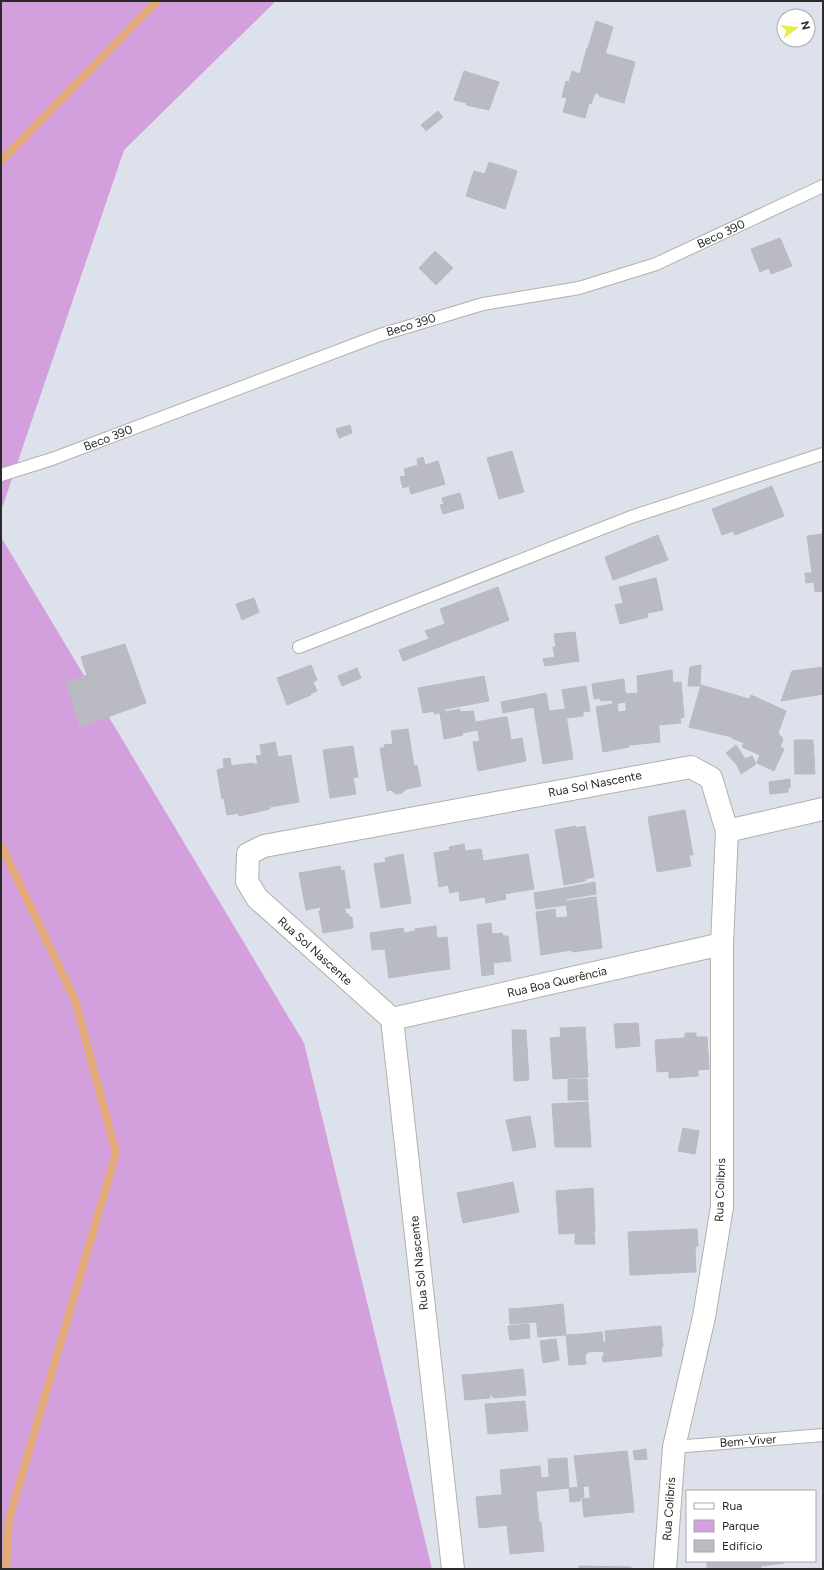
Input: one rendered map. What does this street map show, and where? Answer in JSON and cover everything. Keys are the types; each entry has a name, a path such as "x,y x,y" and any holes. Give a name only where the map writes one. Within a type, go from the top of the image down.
{"street":[{"name":"Rua Sol Nascente","path":"453,1569 392,1019 257,898 247,881 248,854 264,846 691,767 711,778 727,831"},
{"path":"727,831 823,809"},
{"name":"Rua Colibris","path":"665,1569 674,1447 704,1317 722,1207 722,944 727,831"},
{"name":"Rua Boa Querência","path":"392,1019 722,944"}],"lane":[{"name":"Beco 390","path":"1,475 52,459 380,334 483,304 579,288 656,264 823,186"},
{"path":"299,647 631,517 823,454"},
{"name":"Bem-Viver","path":"674,1447 823,1435"}],"green space":[{"path":"1,1 276,1 124,150 1,511"},
{"path":"1,537 304,1043 432,1569 1,1569"}],"building":[{"path":"596,21 613,27 605,54 588,48"},
{"path":"587,48 635,62 624,103 599,96 600,94 605,95 608,84 579,77"},
{"path":"464,71 499,82 489,110 466,105 467,103 454,100"},
{"path":"572,71 580,74 579,77 608,84 605,95 595,93 591,104 589,103 585,118 563,112 567,98 562,97 566,81 569,82"},
{"path":"438,111 443,117 426,131 421,125"},
{"path":"489,162 517,171 505,209 466,196 474,171 485,174"},
{"path":"780,238 792,266 771,274 769,268 760,272 751,249"},
{"path":"435,251 453,268 436,285 419,268"},
{"path":"350,425 352,433 339,438 336,429"},
{"path":"512,451 524,492 499,499 487,458"},
{"path":"423,457 425,465 438,461 445,484 411,494 409,486 403,488 400,477 406,476 404,469 418,465 417,459"},
{"path":"772,486 784,516 735,535 733,531 722,535 712,509"},
{"path":"460,493 464,508 443,514 440,505 444,504 442,498"},
{"path":"823,534 823,591 815,592 814,582 806,583 805,573 812,573 807,536"},
{"path":"658,535 668,560 613,580 605,557"},
{"path":"656,578 663,610 647,613 648,617 620,624 615,605 623,603 619,587"},
{"path":"498,587 509,620 403,661 399,650 429,639 425,631 445,624 440,609"},
{"path":"254,598 259,612 242,620 236,604"},
{"path":"575,632 579,661 545,666 543,659 555,657 553,647 556,647 554,634"},
{"path":"125,644 146,703 80,727 66,683 87,675 81,657"},
{"path":"311,665 317,680 313,682 317,691 287,705 277,678"},
{"path":"701,665 700,686 688,686 690,667"},
{"path":"823,667 823,694 781,701 792,671"},
{"path":"357,668 361,678 342,686 338,676"},
{"path":"672,670 673,683 656,684 655,673"},
{"path":"655,673 660,742 629,745 625,694 638,693 637,676"},
{"path":"484,676 489,701 445,709 445,712 434,714 434,711 423,713 418,688"},
{"path":"624,679 626,702 613,704 612,700 601,701 600,698 594,699 592,684"},
{"path":"681,682 684,717 680,718 681,723 659,725 656,684"},
{"path":"701,685 749,699 732,737 689,727"},
{"path":"586,686 590,711 583,712 583,716 567,718 562,690"},
{"path":"546,693 549,711 565,709 573,759 543,764 532,696"},
{"path":"751,695 786,711 778,733 783,739 780,747 784,749 774,771 757,763 760,755 742,747 744,743 732,738"},
{"path":"532,696 534,707 503,713 501,702"},
{"path":"617,703 618,712 627,711 629,747 603,752 596,707"},
{"path":"460,709 460,712 473,711 477,730 444,739 440,713"},
{"path":"507,717 511,740 522,738 526,761 478,771 473,742 480,741 476,722"},
{"path":"408,729 414,766 417,765 421,786 406,789 402,793 396,794 391,790 384,745 393,744 391,731"},
{"path":"794,740 813,740 815,774 795,774"},
{"path":"275,742 278,757 291,755 299,802 270,807 260,745"},
{"path":"736,745 745,759 752,756 756,764 741,774 737,765 726,753"},
{"path":"353,746 358,777 353,778 356,794 330,798 323,750"},
{"path":"380,748 384,748 391,790 387,791"},
{"path":"261,755 270,809 239,816 231,766 253,763 258,764 256,756"},
{"path":"230,758 239,813 227,815 224,798 222,799 217,770 224,768 223,759"},
{"path":"790,779 790,788 788,788 788,792 770,794 769,782"},
{"path":"685,810 693,855 689,855 691,866 657,872 648,817"},
{"path":"576,826 576,828 585,826 594,877 585,879 585,881 564,885 555,830"},
{"path":"464,844 473,899 460,901 459,891 450,893 448,885 439,887 434,853 450,850 449,847"},
{"path":"481,849 483,861 528,854 534,889 473,899 465,851"},
{"path":"403,854 411,903 381,908 374,864 386,862 385,858"},
{"path":"340,866 341,871 344,870 350,908 345,908 344,906 321,910 320,907 306,910 299,873"},
{"path":"595,882 596,894 566,899 564,888"},
{"path":"564,888 566,905 536,909 534,893"},
{"path":"505,894 506,899 486,903 485,897"},
{"path":"596,897 602,948 572,952 566,901"},
{"path":"344,906 346,914 349,914 349,917 352,917 353,928 323,933 319,911"},
{"path":"555,909 556,918 568,917 571,950 541,955 536,912"},
{"path":"491,923 492,934 502,933 503,936 508,936 511,961 493,963 494,974 482,976 477,925"},
{"path":"436,926 437,938 447,937 450,969 420,973 415,929"},
{"path":"403,928 404,933 415,931 420,973 389,978 385,949 372,950 370,933"},
{"path":"638,1023 640,1046 616,1048 614,1024"},
{"path":"585,1027 588,1077 553,1079 550,1038 561,1037 560,1028"},
{"path":"512,1030 526,1030 529,1080 514,1081"},
{"path":"685,1033 696,1033 696,1037 707,1037 709,1069 698,1070 698,1076 669,1078 669,1071 657,1072 655,1040 685,1038"},
{"path":"568,1079 587,1079 588,1100 568,1100"},
{"path":"588,1102 591,1147 555,1147 552,1104"},
{"path":"530,1116 536,1147 513,1151 506,1120"},
{"path":"683,1128 699,1131 695,1154 678,1151"},
{"path":"513,1182 519,1212 463,1223 457,1193"},
{"path":"593,1188 595,1232 559,1234 556,1191"},
{"path":"697,1229 698,1246 695,1246 696,1272 630,1275 628,1232"},
{"path":"594,1233 595,1244 575,1244 575,1234"},
{"path":"563,1304 566,1335 538,1337 535,1307"},
{"path":"535,1307 537,1322 510,1324 509,1309"},
{"path":"529,1324 530,1338 510,1340 508,1326"},
{"path":"661,1326 663,1347 661,1347 662,1356 603,1362 603,1343 606,1342 605,1331"},
{"path":"602,1332 604,1351 587,1352 587,1348 583,1349 582,1334"},
{"path":"582,1334 583,1349 587,1348 587,1354 585,1355 586,1364 569,1365 566,1335"},
{"path":"556,1339 559,1360 543,1363 540,1341"},
{"path":"523,1369 526,1395 494,1398 490,1394 488,1373"},
{"path":"488,1373 490,1398 465,1400 462,1375"},
{"path":"525,1401 528,1431 488,1434 485,1404"},
{"path":"646,1449 647,1459 635,1460 633,1451"},
{"path":"627,1451 631,1482 578,1487 574,1456"},
{"path":"567,1458 569,1488 550,1490 548,1459"},
{"path":"540,1466 541,1478 549,1477 550,1490 502,1494 500,1470"},
{"path":"631,1482 634,1512 592,1516 589,1486"},
{"path":"583,1487 584,1497 580,1498 580,1501 570,1502 569,1488"},
{"path":"536,1492 539,1522 479,1528 476,1497"},
{"path":"590,1498 592,1516 584,1517 582,1499"},
{"path":"541,1522 544,1551 510,1554 507,1525"},
{"path":"707,1562 760,1562 761,1569 707,1569"},
{"path":"760,1562 784,1562 784,1563 761,1566"},
{"path":"579,1566 631,1567 631,1569 579,1569"}],"waterway":[{"path":"1,161 157,1"},
{"path":"1,845 75,1000 116,1153 9,1519 6,1569"}]}
